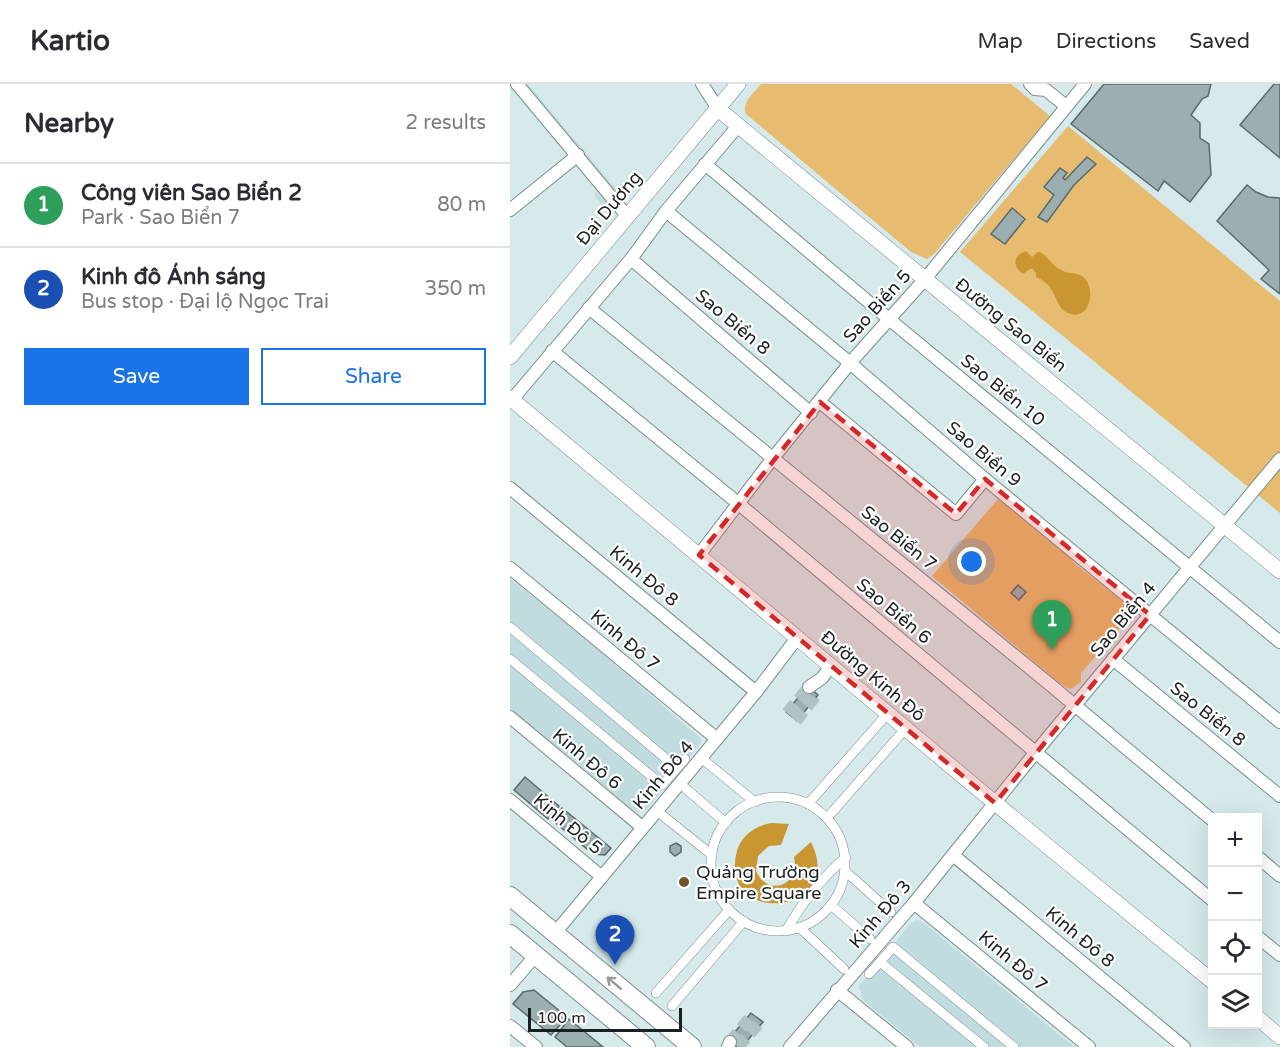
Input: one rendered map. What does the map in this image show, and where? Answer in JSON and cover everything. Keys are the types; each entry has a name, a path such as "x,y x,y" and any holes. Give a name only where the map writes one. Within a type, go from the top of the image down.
{"main road":[{"path":"510,896 692,1047"},
{"path":"536,955 555,933"},
{"path":"510,934 645,1047"}],"street":[{"path":"517,84 628,217"},
{"path":"702,84 718,109"},
{"name":"Đại Dương","path":"510,357 738,84"},
{"path":"1030,84 1035,89 1046,90 1066,106"},
{"name":"Sao Biển 5","path":"699,555 850,363 925,279 1085,84"},
{"name":"Đường Sao Biển","path":"718,109 1280,571"},
{"path":"511,400 631,259 666,211 738,126"},
{"path":"510,210 578,155"},
{"name":"Sao Biển 10","path":"705,164 1280,642"},
{"name":"Sao Biển 9","path":"666,211 850,363 985,479 1280,722"},
{"name":"Sao Biển 8","path":"631,259 811,413"},
{"name":"Sao Biển 7","path":"589,308 1075,705 1208,817"},
{"name":"Sao Biển 6","path":"552,351 739,504 1208,897"},
{"name":"Đường Kinh Đô","path":"511,400 797,638 826,672 995,803 1208,978"},
{"path":"820,402 956,514 985,479"},
{"name":"Sao Biển 4","path":"995,803 1280,459"},
{"name":"Kinh Đô 8","path":"510,488 756,692"},
{"name":"Kinh Đô 7","path":"510,568 717,739"},
{"path":"510,627 676,768"},
{"name":"Kinh Đô 4","path":"555,933 756,692 797,638"},
{"path":"510,659 661,787 686,759"},
{"name":"Sao Biển 8","path":"1113,659 1280,796"},
{"path":"813,690 826,672"},
{"name":"Kinh Đô 6","path":"510,717 642,827"},
{"path":"808,804 882,720"},
{"path":"827,818 900,735"},
{"path":"706,762 755,802"},
{"path":"685,788 726,823"},
{"path":"784,798 808,804 827,818 840,838 846,857 840,890 831,905 819,918 799,927 786,931 768,930 744,921 729,910 716,890 712,873 712,855 717,838 726,823 739,810 755,802 784,798"},
{"name":"Kinh Đô 5","path":"510,800 602,877"},
{"name":"Kinh Đô 3","path":"794,1042 914,903 995,803"},
{"path":"662,815 712,855"},
{"name":"Kinh Đô 8","path":"953,855 1184,1047"},
{"path":"786,931 795,914 846,857"},
{"path":"1262,861 1280,876"},
{"path":"845,871 891,912"},
{"name":"Kinh Đô 7","path":"914,903 1089,1047"},
{"path":"831,905 870,939"},
{"path":"656,993 729,910"},
{"path":"672,1006 744,921"},
{"path":"799,927 844,969"},
{"path":"869,974 900,937"},
{"path":"1262,941 1280,955"},
{"path":"893,947 977,1016 1008,1045"},
{"path":"690,954 705,967"},
{"path":"510,985 536,955"},
{"path":"897,975 910,961"},
{"path":"880,962 980,1044 988,1026"},
{"path":"917,992 930,977"},
{"path":"929,1002 941,986"},
{"path":"837,990 907,1047"},
{"path":"940,1011 952,996"},
{"path":"965,1031 977,1016"},
{"path":"1262,1022 1280,1037"},
{"path":"510,1026 536,1047"},
{"path":"794,1042 809,1047"}],"highlighted area":[{"path":"820,402 956,514 985,479 1150,615 995,803 699,555"}],"shaded area":[{"path":"517,84 528,84 617,190 603,207 594,195 600,189"},
{"path":"761,84 1011,84 1050,116 934,254 927,259 911,252 746,114 747,102"},
{"path":"1068,126 1280,301 1280,513 960,252"},
{"path":"1026,251 1032,257 1040,252 1058,268 1084,277 1090,292 1090,299 1085,310 1075,315 1068,313 1060,306 1049,286 1036,277 1033,269 1023,274 1019,271 1016,258"},
{"path":"998,499 1072,557 1073,562 1121,600 1125,600 1135,611 1133,618 1127,620 1081,673 1081,682 1071,689 1058,682 932,576"},
{"path":"510,578 600,651 700,738 701,743 645,811 637,812 631,808 510,708"},
{"path":"771,823 789,824 781,845 769,846 758,856 756,871 761,879 775,886 788,881 795,867 794,857 811,842 818,866 812,885 799,897 782,903 763,902 747,894 737,878 736,855 740,843 748,833"},
{"path":"918,920 1074,1047 920,1047 863,1000 859,986 911,923"}],"building":[{"path":"1104,84 1211,84 1208,96 1202,99 1191,115 1200,123 1200,138 1209,144 1211,175 1190,202 1164,181 1158,191 1071,124"},
{"path":"1274,84 1280,84 1280,158 1240,125"},
{"path":"1087,157 1096,164 1074,185 1047,222 1038,217 1054,195 1044,187 1060,168 1067,173 1063,178 1065,180"},
{"path":"1247,185 1268,197 1280,198 1280,294 1261,279 1269,270 1217,221"},
{"path":"1012,208 1025,219 1005,244 991,234"},
{"path":"1018,585 1026,592 1019,600 1011,593"},
{"path":"808,686 818,695 797,721 786,712"},
{"path":"525,777 559,806 548,819 514,790"},
{"path":"562,808 611,848 605,855 593,854 552,820"},
{"path":"676,843 681,846 681,852 675,856 670,852 670,846"},
{"path":"534,990 567,1017 551,1035 513,1004 523,992"},
{"path":"751,1013 763,1022 742,1047 737,1047 728,1040"},
{"path":"569,1019 603,1047 567,1047 555,1037"}],"tunnel":[{"path":"787,713 809,687"},
{"path":"796,721 816,693"},
{"path":"730,1042 753,1014"},
{"path":"738,1047 761,1021"}],"place":[{"name":"Công viên Sao Biển 2","path":"1052,650"},
{"name":"Quảng Trường Empire Square","path":"684,882"},
{"name":"Kinh đô Ánh sáng","path":"615,965"}]}
